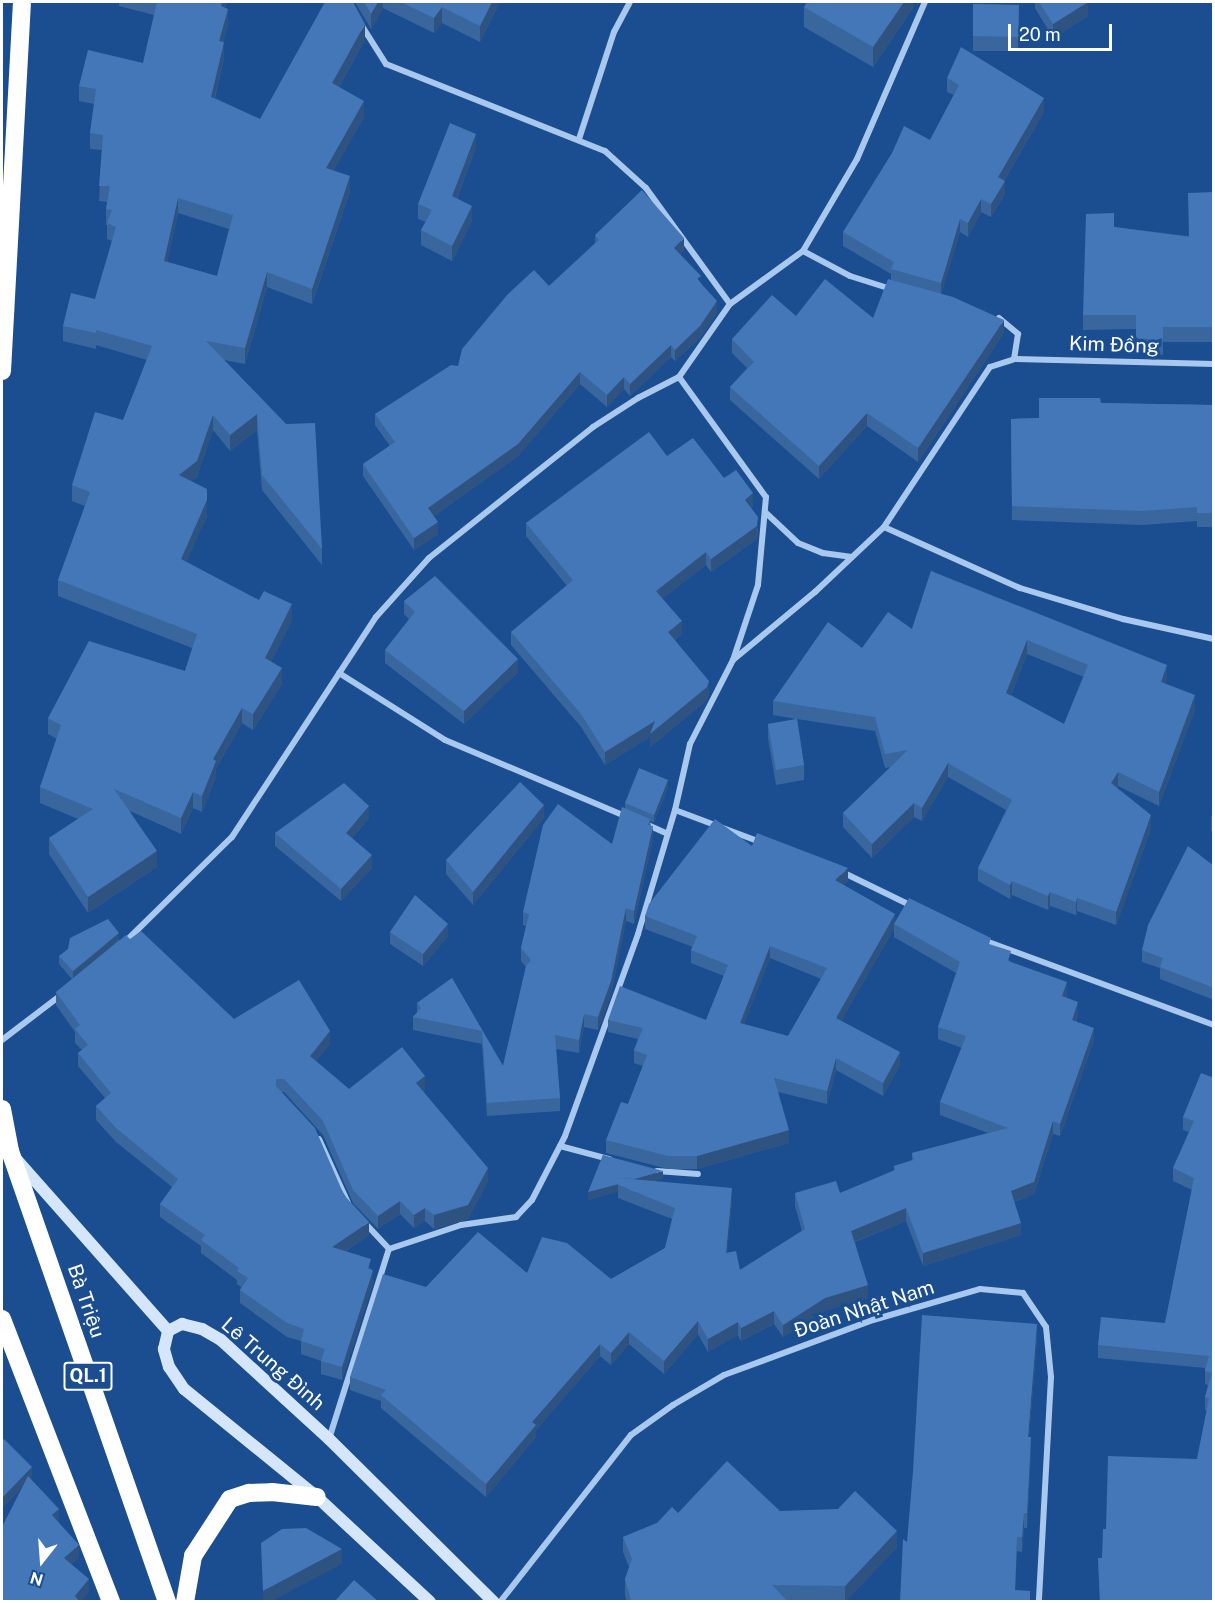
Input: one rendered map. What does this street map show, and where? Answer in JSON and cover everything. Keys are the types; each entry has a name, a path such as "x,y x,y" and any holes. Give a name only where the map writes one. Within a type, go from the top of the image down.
{"highway":[{"path":"2,371 22,2"},
{"name":"QL.1","path":"2,1109 5,1148"},
{"name":"Bà Triệu","path":"5,1148 167,1602"},
{"path":"2,1320 111,1602"},
{"path":"185,1602 193,1556 230,1499 249,1492 317,1497"}],"main road":[{"path":"5,1148 168,1331 164,1349 169,1367 184,1389 317,1497 430,1602"},
{"name":"Lê Trung Đình","path":"168,1331 182,1324 202,1329 221,1340 329,1439 494,1602"}],"street":[{"path":"579,139 614,32 630,2"},
{"path":"119,948 232,837 376,617 429,558 593,427 638,398 679,377 730,304 803,250 857,159 925,2"},
{"path":"358,19 386,64 579,139 605,152 646,188 730,304"},
{"path":"803,250 850,276 902,292"},
{"path":"733,660 884,527 990,367 1014,359 1018,334 1001,319 990,316"},
{"name":"Kim Đồng","path":"1014,359 1214,364"},
{"path":"389,1250 461,1225 516,1217 532,1200 560,1146 638,934 666,833 675,810 690,744 733,660 758,585 766,497 679,377"},
{"path":"765,512 798,543 823,553 852,557"},
{"path":"884,527 1020,588 1123,619 1214,639"},
{"path":"339,672 445,740 633,819"},
{"path":"675,810 773,846"},
{"path":"644,824 666,833"},
{"path":"827,866 922,911"},
{"path":"974,936 1214,1025"},
{"path":"2,1040 66,991"},
{"path":"311,1130 332,1161 349,1206 389,1250"},
{"path":"560,1146 614,1160"},
{"path":"646,1168 667,1174 698,1174"},
{"path":"329,1439 389,1250"},
{"name":"Đoàn Nhật Nam","path":"500,1602 631,1435 673,1406 735,1371 873,1320 980,1290 1023,1293 1046,1327 1051,1377 1039,1602"}],"building":[{"path":"157,2 222,2 221,6 228,9 219,41 224,42 211,97 260,119 325,2 353,2 365,24 332,83 364,101 326,168 350,176 312,289 267,272 245,348 206,341 286,424 315,423 322,549 262,475 257,414 230,435 213,415 197,461 179,475 207,489 207,500 181,559 259,600 264,591 292,604 265,658 282,668 253,714 242,708 213,759 216,761 202,796 193,792 181,818 114,789 157,851 88,897 49,838 93,809 40,787 61,725 48,718 89,641 185,671 197,634 58,580 90,492 72,485 95,412 123,420 152,346 96,330 96,333 63,326 71,293 95,299 116,227 107,223 112,210 106,209 110,186 99,186 103,135 90,133 96,89 79,86 88,50 143,63","holes":["178,198 233,215 217,276 164,261"]},
{"path":"364,2 378,2 371,14"},
{"path":"401,2 492,2 480,26 442,7 434,18"},
{"path":"808,2 904,2 873,47 804,7"},
{"path":"1039,2 1088,2 1053,24"},
{"path":"973,4 1019,5 1018,37 973,36"},
{"path":"961,47 1044,98 998,177 1005,181 991,204 981,199 968,223 960,219 941,283 891,269 894,262 843,232 892,153 904,126 930,140 959,85 947,78"},
{"path":"450,123 476,134 452,196 472,206 452,246 421,230 432,210 418,204"},
{"path":"642,190 684,238 674,248 701,276 697,279 717,301 700,326 675,350 671,345 630,384 624,377 607,395 580,372 518,444 428,508 438,522 414,538 363,464 395,442 375,414 451,365 458,366 462,349 508,294 534,270 549,286 599,240 595,235"},
{"path":"1214,192 1214,327 1163,327 1163,340 1136,338 1136,315 1083,315 1086,214 1114,213 1114,227 1189,237 1188,193"},
{"path":"825,279 873,318 888,279 953,297 1004,320 918,448 867,413 819,466 730,387 754,362 732,339 772,295 796,316"},
{"path":"1039,398 1100,398 1101,403 1214,405 1214,513 1197,513 1197,507 1142,511 1012,506 1011,419 1039,418"},
{"path":"649,432 667,456 693,438 724,478 736,470 753,493 745,500 758,517 757,526 711,559 706,552 656,591 682,621 668,632 709,681 707,687 650,734 655,721 605,752 581,714 511,632 573,580 526,523"},
{"path":"931,571 1167,665 1161,682 1195,695 1159,792 1118,772 1111,783 1151,815 1116,912 1077,898 1076,902 1050,892 1048,896 1012,881 1010,885 978,868 1012,800 948,763 922,808 914,803 872,844 843,813 908,750 885,754 875,717 773,701 828,622 862,648 888,612 912,629","holes":["1027,640 1088,665 1064,724 1006,693"]},
{"path":"435,576 518,659 464,711 385,650 415,612 404,601"},
{"path":"797,719 804,765 776,770 768,724"},
{"path":"639,768 668,780 654,815 625,803"},
{"path":"520,782 544,805 473,892 446,860"},
{"path":"344,783 369,806 346,833 372,855 341,889 275,833"},
{"path":"558,804 612,844 622,807 650,819 648,825 653,826 634,911 626,908 611,981 598,1017 584,1014 579,1040 555,1035 560,1098 487,1103 482,1031 413,1017 421,1008 417,1003 452,978 503,1066 526,966 531,960 521,948 529,914 523,912 543,825"},
{"path":"715,819 752,846 757,833 848,868 835,880 895,914 836,1018 900,1052 883,1083 836,1058 827,1091 774,1078 789,1130 697,1156 668,1156 606,1140 621,1102 628,1104 647,1055 634,1050 643,1028 608,1020 620,986 706,1020 728,965 691,950 697,936 645,916 649,904","holes":["770,946 827,968 788,1036 740,1023"]},
{"path":"1188,846 1214,866 1214,988 1160,967 1163,958 1142,950 1148,925"},
{"path":"415,895 448,924 423,954 390,932"},
{"path":"909,898 991,938 989,944 1011,951 1008,961 1067,982 1062,996 1078,1002 1072,1020 1094,1028 1060,1124 1053,1121 1034,1182 1011,1191 1021,1223 923,1253 906,1208 851,1231 868,1285 825,1298 783,1325 774,1311 741,1328 738,1322 708,1339 698,1321 664,1361 629,1332 611,1353 600,1344 532,1422 536,1425 486,1484 381,1395 386,1390 350,1377 383,1274 426,1287 478,1232 527,1273 542,1237 567,1243 611,1279 665,1248 675,1208 618,1185 620,1178 732,1188 726,1253 736,1251 740,1270 805,1229 795,1193 836,1181 840,1193 895,1170 894,1166 914,1160 912,1153 1008,1128 940,1102 966,1036 938,1027 960,962 894,924"},
{"path":"108,919 119,933 73,971 59,956 68,949 70,938"},
{"path":"141,931 234,1019 299,980 330,1031 310,1056 349,1089 402,1047 425,1076 416,1083 488,1168 468,1205 434,1215 425,1208 414,1215 400,1201 378,1216 353,1190 323,1121 284,1079 276,1079 276,1086 315,1128 344,1195 369,1222 332,1247 371,1259 368,1269 373,1270 342,1367 321,1361 325,1349 301,1341 304,1329 287,1323 240,1290 248,1278 237,1271 239,1268 201,1240 205,1235 160,1204 178,1179 116,1128 96,1106 111,1093 78,1053 88,1045 75,1029 80,1025 56,992 126,935 130,939"},
{"path":"1201,1073 1214,1078 1214,1602 1100,1602 1098,1558 1102,1558 1103,1529 1106,1529 1108,1456 1197,1459 1209,1398 1205,1397 1212,1373 1205,1371 1209,1356 1098,1345 1101,1317 1165,1323 1194,1178 1173,1168 1194,1121 1183,1117"},
{"path":"603,1155 663,1171 634,1179 620,1178 619,1184 588,1192"},
{"path":"922,1315 1037,1324 1028,1437 1031,1437 1027,1513 1024,1513 1022,1537 1017,1537 1015,1590 1030,1591 1030,1602 900,1602 903,1539 907,1542 913,1471"},
{"path":"4,1439 32,1467 2,1498 2,1441"},
{"path":"727,1461 780,1511 838,1509 855,1491 897,1531 845,1586 772,1585 788,1602 633,1602 625,1579 632,1559 623,1537 657,1523 672,1507 678,1513"},
{"path":"28,1476 59,1509 52,1515 79,1545 64,1558 89,1579 75,1596 80,1602 2,1602 2,1527"},
{"path":"306,1528 342,1549 263,1591 261,1543 282,1529"},
{"path":"354,1580 379,1602 334,1602"}]}
